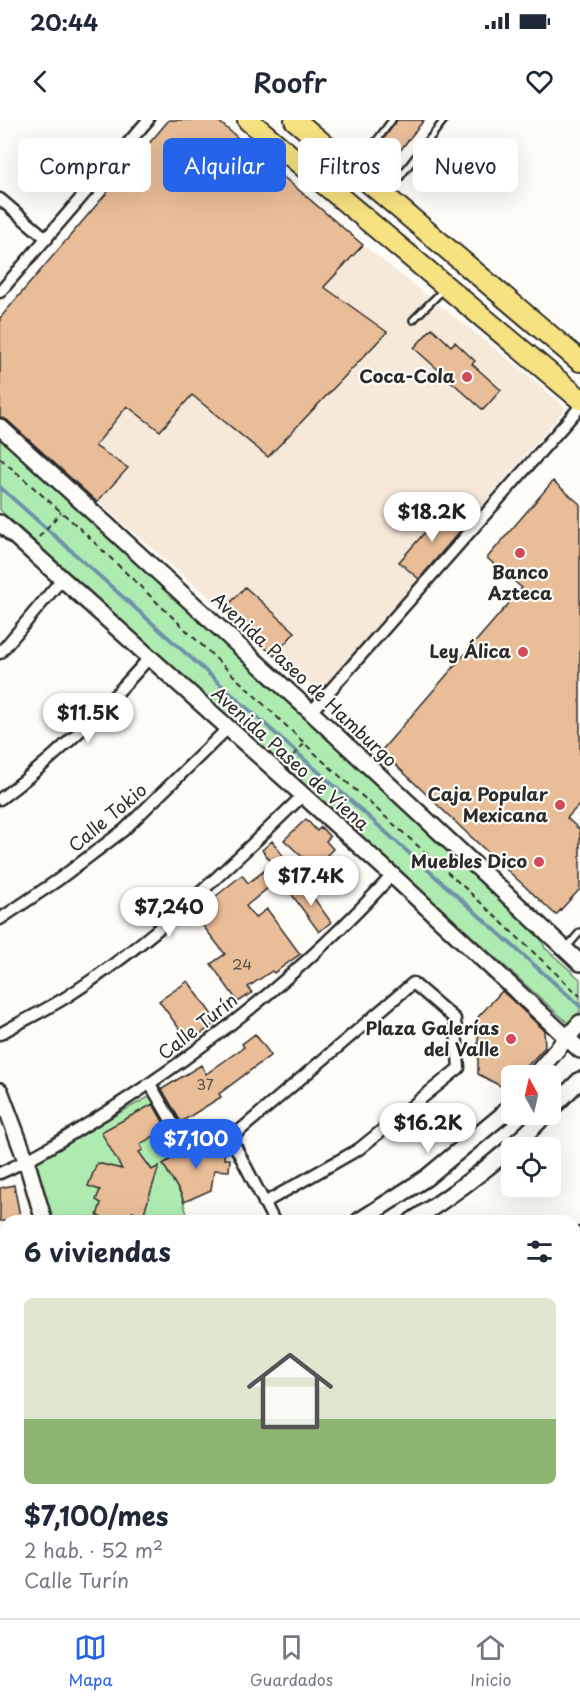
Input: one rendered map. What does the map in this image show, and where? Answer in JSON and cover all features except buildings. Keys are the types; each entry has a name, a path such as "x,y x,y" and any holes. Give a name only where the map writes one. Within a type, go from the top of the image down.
{"highway":[{"path":"248,120 298,163"},
{"path":"296,120 317,138"},
{"path":"332,192 580,399"},
{"path":"382,192 580,361"},
{"path":"446,286 465,264"}],"street":[{"path":"0,292 147,120"},
{"path":"0,199 47,239"},
{"path":"311,712 580,407"},
{"name":"Avenida Paseo de Hamburgo","path":"0,427 580,963"},
{"name":"Avenida Paseo de Viena","path":"0,523 392,875 580,1050"},
{"path":"0,653 62,579"},
{"path":"0,800 28,779 102,712 149,658"},
{"name":"Calle Tokio","path":"0,919 58,880 124,830 227,729"},
{"path":"0,1034 67,997 135,948 205,889 303,795"},
{"name":"Calle Turín","path":"0,1173 87,1124 150,1084 217,1035 300,966 350,920 392,875"},
{"path":"264,1203 359,1149 459,1068 455,1019 413,983 231,1138 264,1203 271,1215"},
{"path":"543,1065 579,1024"},
{"path":"561,1099 580,1080"},
{"path":"150,1084 182,1138"},
{"path":"0,1091 26,1160 42,1215"},
{"path":"368,1215 426,1178 501,1116"},
{"path":"421,1215 445,1200 536,1125"}],"lane":[{"path":"378,138 392,120"},
{"path":"386,195 444,120"},
{"path":"413,320 446,286"},
{"path":"566,950 580,932"}],"path":[{"path":"0,458 61,512 304,744 580,996"},
{"path":"39,537 61,512"},
{"path":"286,763 304,744"}],"shaded area":[{"path":"169,120 217,120 238,138 163,138 163,192 286,192 286,179 298,189 298,192 301,192 363,245 520,368 566,408 322,692 274,656 224,610 0,418 0,318 108,192 151,192 151,141"}],"green space":[{"path":"0,439 536,926 545,948 580,979 580,1012 569,1024 0,510"},
{"path":"158,1092 191,1147 163,1164 181,1194 187,1215 49,1215 34,1159"}],"waterway":[{"path":"0,487 580,1006"}],"place":[{"name":"Coca-Cola","path":"467,377"},
{"name":"Banco Azteca","path":"520,553"},
{"name":"Ley Álica","path":"523,652"},
{"name":"Caja Popular Mexicana","path":"560,805"},
{"name":"Muebles Dico","path":"539,862"},
{"name":"Plaza Galerías del Valle","path":"511,1039"}]}
